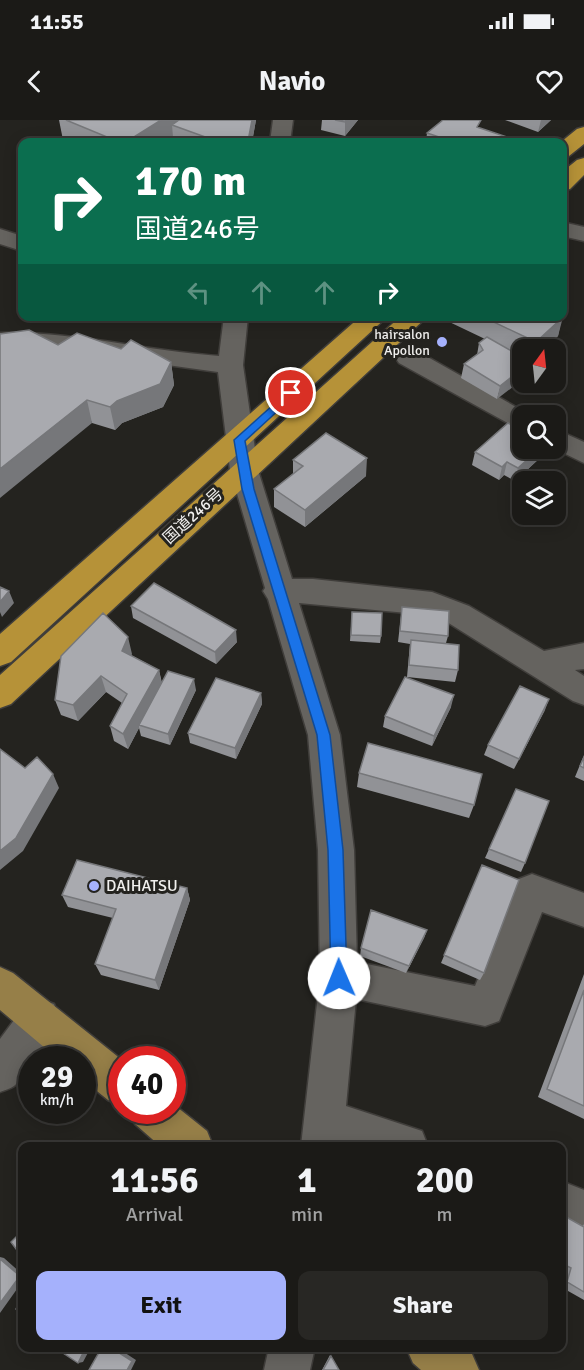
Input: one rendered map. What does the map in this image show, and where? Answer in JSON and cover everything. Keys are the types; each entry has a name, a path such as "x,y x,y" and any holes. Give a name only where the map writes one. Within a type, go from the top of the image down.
{"highway":[{"path":"567,148 584,133"},
{"path":"567,179 584,164"},
{"name":"国道246号","path":"0,695 242,455 371,321"},
{"name":"国道246号","path":"0,652 410,321"}],"main road":[{"path":"0,986 108,1074"},
{"path":"166,1124 187,1142"},
{"path":"435,1352 456,1370"}],"street":[{"path":"281,138 283,120"},
{"path":"567,230 584,234"},
{"path":"0,236 18,243"},
{"path":"235,321 231,365 242,455 278,591 324,735 336,850 339,978 323,1133 381,1142"},
{"path":"0,341 60,341 198,364 231,365"},
{"path":"408,357 512,414"},
{"path":"566,444 584,454"},
{"path":"278,591 313,591 432,604 458,614 584,692"},
{"path":"539,665 584,656"},
{"path":"339,978 485,1007 532,891 584,909"},
{"path":"0,1072 40,1018"},
{"path":"566,1204 584,1212"},
{"path":"287,1370 291,1352"}],"building":[{"path":"66,120 161,120 132,138 109,138"},
{"path":"179,120 252,120 247,138 208,138 172,125"},
{"path":"443,120 481,120 477,127 510,138 442,138 427,133"},
{"path":"492,321 559,321 539,339 530,339"},
{"path":"29,330 58,345 77,333 121,349 131,340 171,362 160,384 117,401 110,407 87,400 0,469 0,334"},
{"path":"487,337 512,351 512,377 500,386 464,364 483,350 479,343"},
{"path":"508,423 512,425 512,459 528,459 518,468 507,462 502,467 475,452"},
{"path":"326,433 367,458 305,510 274,489 303,466 293,460"},
{"path":"154,583 236,630 215,652 131,606"},
{"path":"0,587 9,591 0,602"},
{"path":"402,607 449,611 448,636 400,631"},
{"path":"352,612 382,613 381,636 351,635"},
{"path":"103,613 128,637 122,651 159,670 123,734 110,726 127,694 101,676 73,705 55,700 61,656"},
{"path":"411,640 459,645 458,670 409,665"},
{"path":"168,671 194,679 168,734 139,725"},
{"path":"405,677 454,695 434,736 385,716"},
{"path":"216,678 261,693 235,748 188,733"},
{"path":"520,686 549,699 519,759 488,745"},
{"path":"368,743 482,774 474,805 359,773"},
{"path":"0,749 25,768 37,757 53,774 16,838 0,851"},
{"path":"516,789 549,801 525,863 489,849"},
{"path":"77,860 187,888 155,980 95,964 116,909 62,895"},
{"path":"482,865 519,880 484,973 444,955"},
{"path":"371,910 427,930 409,966 361,948"},
{"path":"584,990 584,1106 547,1089"},
{"path":"566,1217 584,1227 584,1292 567,1282 571,1268 566,1266"},
{"path":"18,1235 18,1252 11,1242"},
{"path":"0,1259 18,1274 18,1279 0,1303"},
{"path":"62,1352 84,1352 78,1363"},
{"path":"99,1352 118,1352 132,1361 127,1370 89,1370"},
{"path":"331,1356 339,1370 323,1370"}],"place":[{"name":"hairsalon Apollon","path":"442,342"},
{"name":"DAIHATSU","path":"94,886"}],"route":[{"path":"291,393 239,440 248,489 324,735 336,850 339,978"}]}
